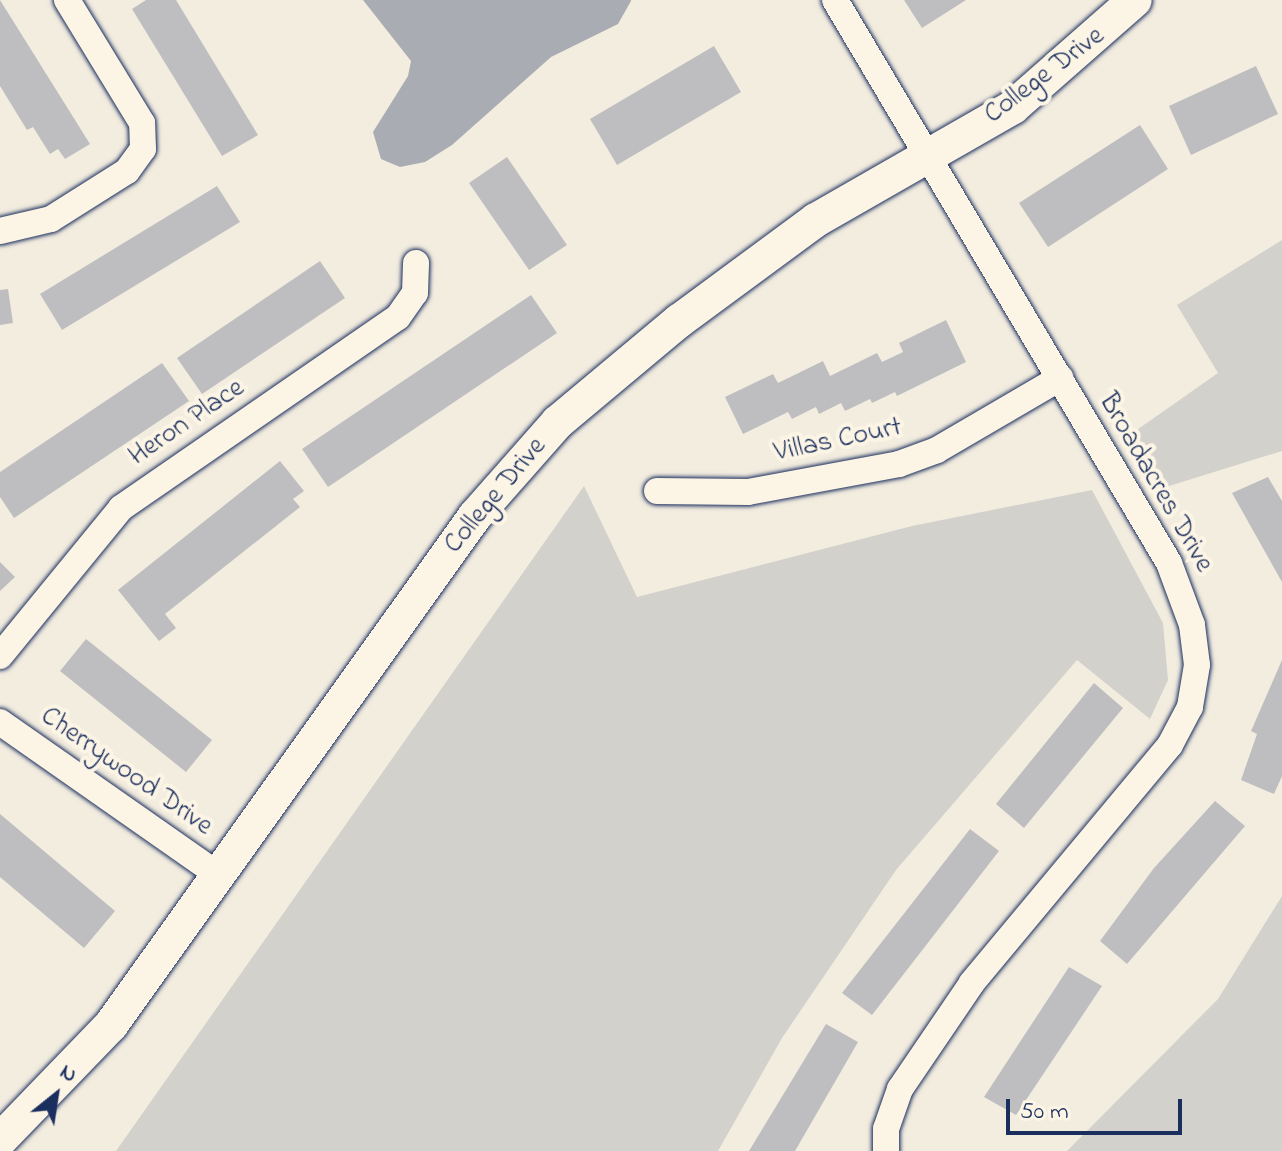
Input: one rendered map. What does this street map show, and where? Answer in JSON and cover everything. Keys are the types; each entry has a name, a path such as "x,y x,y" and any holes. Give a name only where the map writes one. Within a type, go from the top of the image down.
{"main road":[{"name":"College Drive","path":"0,1140 111,1025 216,873 475,516 558,422 679,321 816,220 1013,107 1135,0"}],"street":[{"path":"0,231 51,219 127,171 143,149 142,123 67,0"},
{"name":"Broadacres Drive","path":"835,0 1169,563 1187,605 1197,665 1190,707 1170,745 952,1011 900,1089 886,1129 886,1151"},
{"name":"Heron Place","path":"0,656 121,508 398,317 415,293 416,263"},
{"name":"Villas Court","path":"657,491 748,492 899,464 937,450 1060,378"},
{"name":"Cherrywood Drive","path":"0,722 216,873"}],"shaded area":[{"path":"363,0 631,1 618,24 551,57 452,145 425,162 400,167 381,159 373,132 408,76 411,61"},
{"path":"1282,240 1282,451 1166,487 1131,434 1218,373 1177,305"},
{"path":"584,486 637,597 912,526 1092,490 1163,623 1168,680 1150,719 1077,660 896,870 782,1038 718,1151 116,1151"},
{"path":"1282,896 1282,1151 1067,1151 1218,999"}],"building":[{"path":"0,0 90,144 65,159 58,149 50,154 33,127 27,130 0,86"},
{"path":"146,0 176,0 258,135 222,156 132,9"},
{"path":"904,0 966,0 922,28"},
{"path":"714,46 741,92 617,165 590,119"},
{"path":"1256,66 1278,114 1191,155 1169,106"},
{"path":"1140,125 1168,169 1048,247 1019,203"},
{"path":"507,157 567,245 529,270 469,183"},
{"path":"217,186 240,222 62,330 40,294"},
{"path":"320,261 345,298 202,394 177,358"},
{"path":"8,289 13,323 0,325 0,290"},
{"path":"531,295 557,333 328,487 302,449"},
{"path":"946,320 966,362 897,396 895,392 872,403 870,399 845,411 841,403 819,414 816,407 792,419 788,412 743,434 725,397 773,374 778,383 823,361 830,376 877,353 882,362 903,352 899,343"},
{"path":"162,363 189,401 14,518 0,497 0,472"},
{"path":"280,461 304,491 293,499 300,507 165,614 176,628 159,641 118,590"},
{"path":"1268,477 1282,501 1282,582 1232,493"},
{"path":"0,562 15,577 0,591"},
{"path":"86,639 212,740 186,772 60,671"},
{"path":"1282,660 1282,776 1274,794 1241,780 1257,734 1251,731"},
{"path":"1094,683 1123,708 1024,828 996,804"},
{"path":"1215,801 1245,826 1127,964 1100,941 1154,868"},
{"path":"0,814 115,911 84,948 0,877"},
{"path":"970,829 999,851 872,1015 842,993"},
{"path":"1069,967 1102,986 1016,1115 984,1097"},
{"path":"826,1024 858,1042 795,1151 749,1151"}]}
